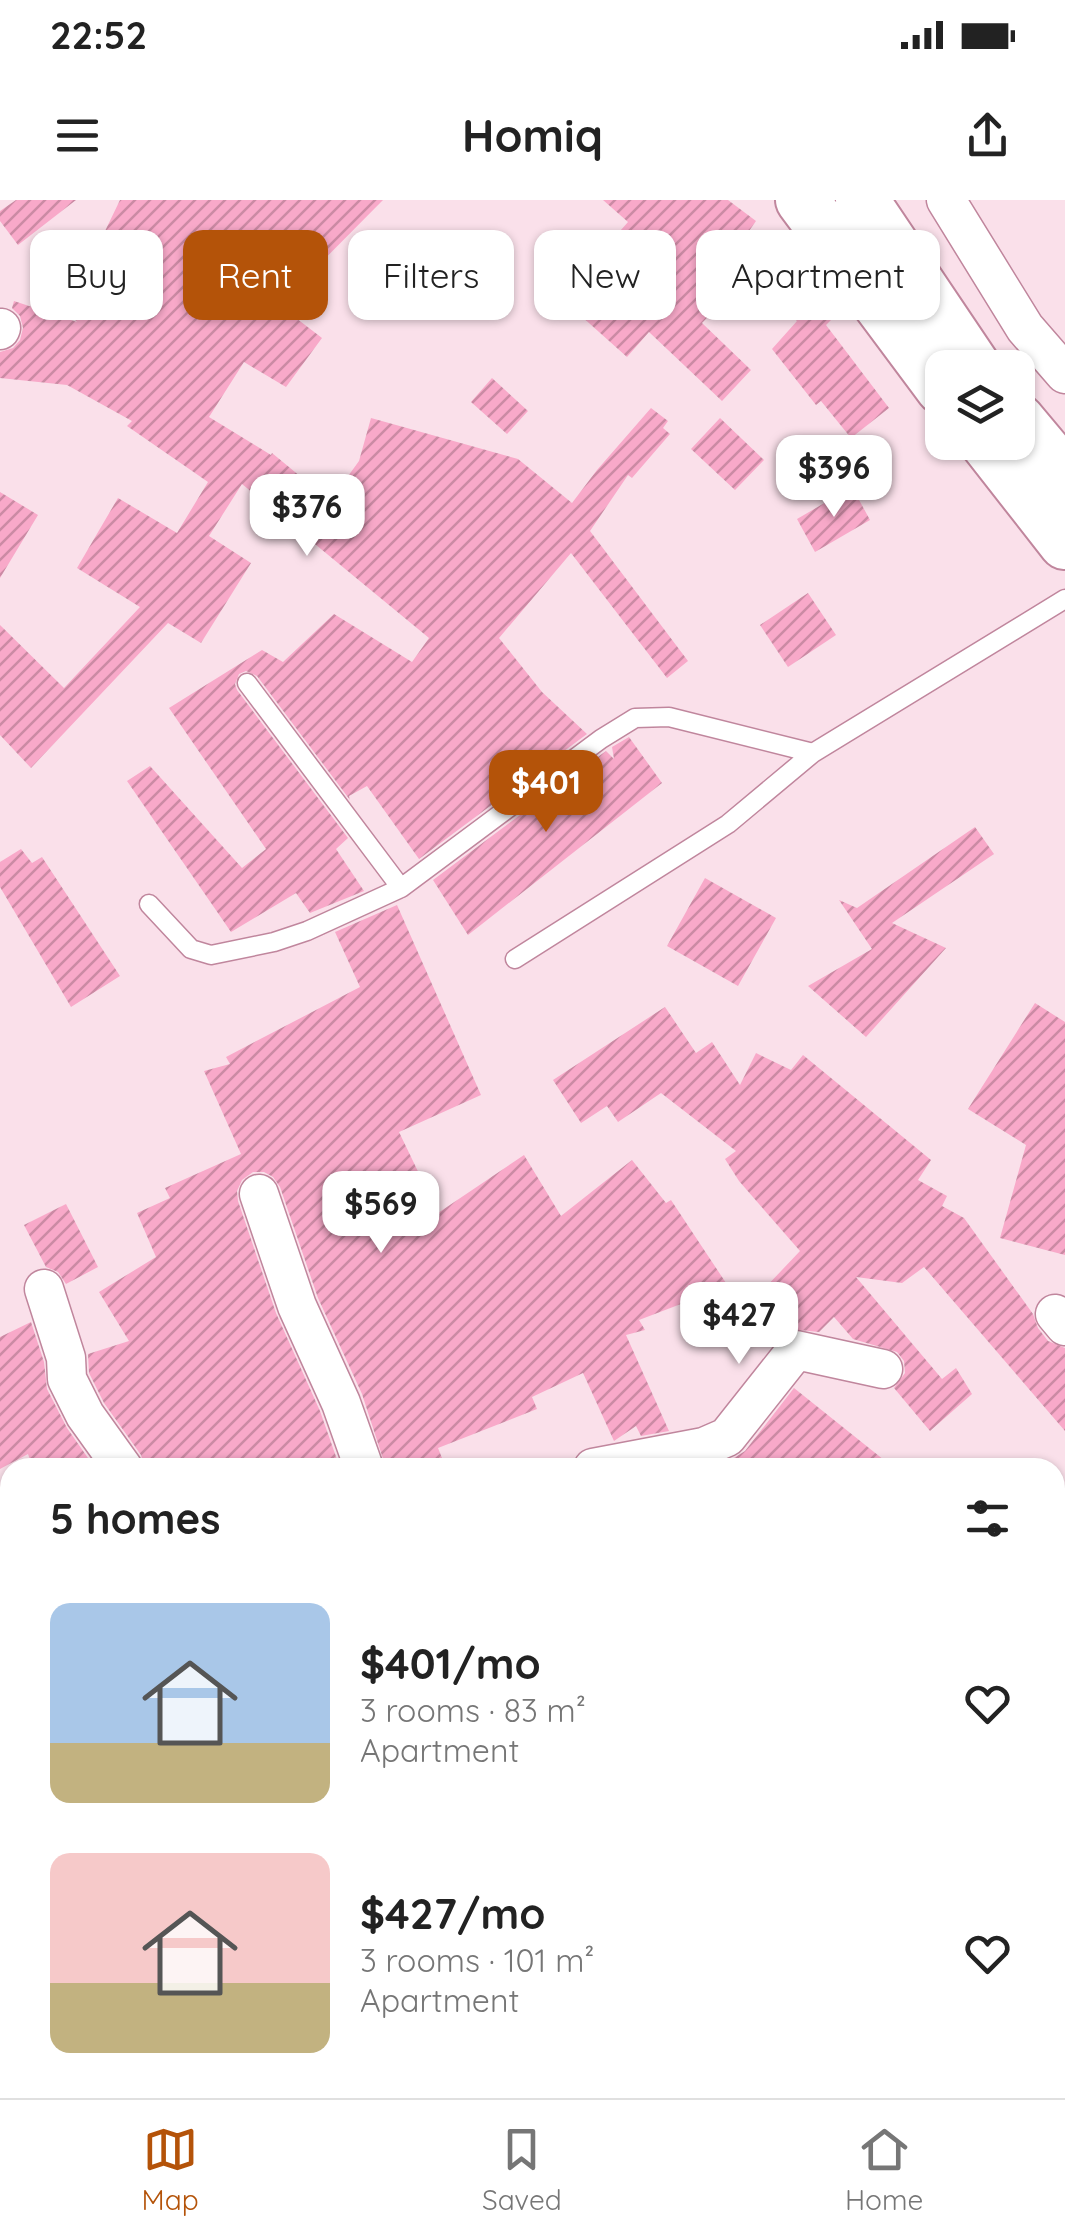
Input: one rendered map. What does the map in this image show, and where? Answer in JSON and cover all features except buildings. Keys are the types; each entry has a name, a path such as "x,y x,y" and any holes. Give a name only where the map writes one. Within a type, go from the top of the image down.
{"main road":[{"path":"802,200 925,365"},
{"path":"862,200 963,350"},
{"path":"1035,440 1065,476"},
{"path":"1000,460 1065,543"}],"street":[{"path":"946,200 1025,328 1065,374"},
{"path":"259,1194 297,1306 360,1458"},
{"path":"44,1289 66,1358 67,1379 116,1458"},
{"path":"646,1458 704,1447 727,1437 796,1350 884,1369"}],"lane":[{"path":"515,959 728,824 813,752 1065,600"},
{"path":"246,683 400,888"},
{"path":"149,904 191,949 212,954 307,931 400,888 635,718 668,717 813,752"}]}
